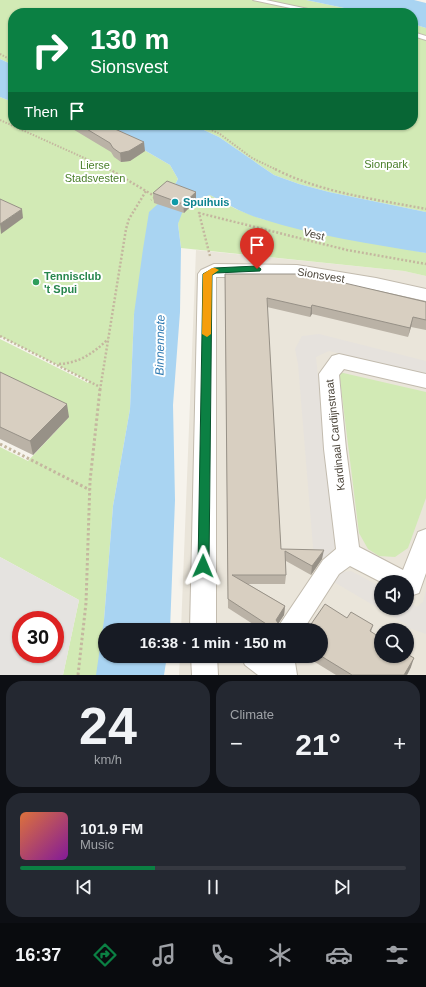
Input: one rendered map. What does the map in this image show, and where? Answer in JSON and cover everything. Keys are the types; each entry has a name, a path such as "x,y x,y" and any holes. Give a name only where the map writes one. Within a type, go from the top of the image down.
{"street":[{"name":"Sionsvest","path":"214,270 257,269 297,271 376,284 426,296"},
{"path":"207,623 207,274 214,270"},
{"name":"Kardinaal Cardijnstraat","path":"348,553 335,448 329,374 339,361 426,381"},
{"path":"413,575 426,539"},
{"path":"294,623 331,568 348,553 390,575"},
{"path":"204,663 205,675"},
{"path":"264,663 276,675"},
{"path":"282,663 284,675"}],"lane":[{"path":"256,0 298,8"}],"path":[{"path":"22,130 105,167 156,197 152,200"},
{"path":"212,130 220,134 252,158 294,179 328,190 426,209"},
{"path":"78,675 87,602 90,490 100,387 126,229 129,219 146,191"},
{"name":"Vest","path":"214,270 199,214 347,250 426,264"},
{"path":"0,336 58,364 100,387"},
{"path":"58,364 71,363 84,359 108,339"},
{"path":"0,444 90,490"}],"shaded area":[{"path":"196,250 404,271 426,276 426,675 179,675 180,663 328,663 328,623 181,623"},
{"path":"319,334 426,361 426,375 329,351 316,357 335,548 326,558 314,559 298,364 295,349 302,336"},
{"path":"0,557 79,600 63,675 0,675"},
{"path":"351,571 374,583 374,606 334,582 342,572"},
{"path":"426,590 426,634 414,630 414,623 404,623 390,615 414,615 414,605 417,607 423,602"}],"green space":[{"path":"0,0 306,0 344,8 8,8 8,63 0,59"},
{"name":"Sionpark","path":"418,26 426,28 426,212 329,192 299,184 274,175 219,137 204,130 418,130"},
{"name":"Lierse Stadsvesten","path":"0,97 8,100 8,130 105,130 115,133 170,165 178,179 171,192 194,200 210,195 236,209 262,219 426,253 426,276 404,271 181,248 178,224 180,215 134,314 130,409 113,506 104,623 98,623 98,663 102,663 102,675 63,675 79,600 0,557 0,447 28,461 69,417 0,384 0,339 88,383 89,381 0,336"},
{"path":"339,372 426,392 426,498 408,548 395,557 379,556 368,549 359,533"}],"water":[{"path":"306,0 414,0 426,3 426,28 418,26 418,8 344,8"},
{"path":"0,59 8,63 8,100 0,97"},
{"name":"Binnennete","path":"105,130 204,130 219,137 274,175 299,184 329,192 426,212 426,253 344,239 282,225 255,217 210,195 194,200 182,213 178,224 181,248 180,312 173,405 175,500 170,623 104,623 113,506 130,409 134,314 143,249 149,212 171,192 178,179 170,165 115,133"},
{"path":"98,661 98,663 166,663 164,675 96,675"}],"building":[{"path":"88,130 117,130 144,142 129,151 120,153 113,148 110,143"},
{"path":"167,181 196,192 183,204 153,193"},
{"path":"0,199 22,209 0,224"},
{"path":"225,274 306,274 426,302 426,320 413,317 410,328 312,305 311,308 267,298 281,549 324,550 312,566 285,551 286,575 232,575 285,606 276,620 278,623 265,623 228,599"},
{"path":"0,372 67,404 30,441 0,427"},
{"path":"325,604 347,618 351,612 373,625 370,631 374,634 374,663 411,663 404,675 352,675 328,660 328,623 312,623"}],"slow traffic":[{"path":"207,334 207,274 215,270"}],"place":[{"name":"Spuihuis","path":"175,202"},
{"name":"Tennisclub 't Spui","path":"36,282"}],"route":[{"path":"203,566 207,274 214,270 257,269"}]}
